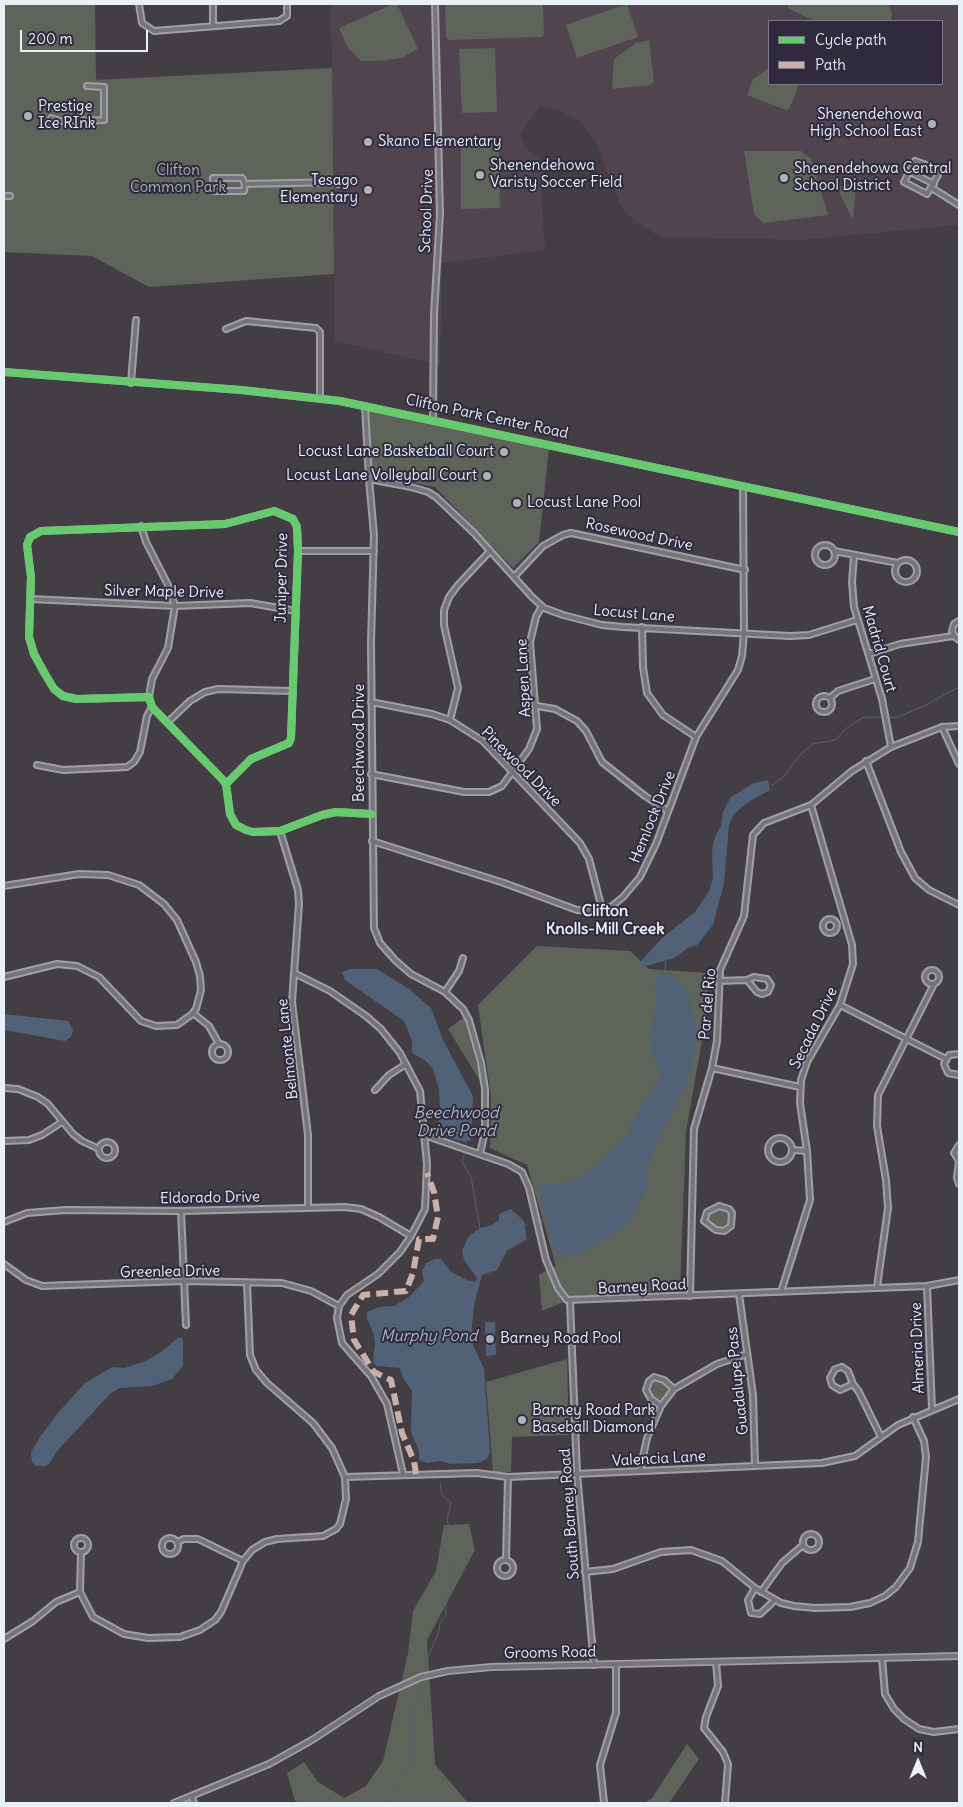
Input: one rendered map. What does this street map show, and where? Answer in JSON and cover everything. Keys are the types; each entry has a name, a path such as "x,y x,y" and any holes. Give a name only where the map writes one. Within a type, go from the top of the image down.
{"street":[{"path":"139,4 141,19 146,27 154,31 283,19 287,16 288,4"},
{"path":"213,4 213,26"},
{"name":"School Drive","path":"434,419 434,314 440,214 435,4"},
{"path":"51,118 60,121 104,120 104,87 87,86"},
{"path":"915,161 932,166 938,175 927,194 904,182 908,171 915,161"},
{"path":"908,171 959,205"},
{"path":"213,178 242,178 245,184 244,191 214,191 213,178"},
{"path":"245,184 335,182 338,184"},
{"path":"4,196 10,196"},
{"path":"130,382 136,320"},
{"path":"226,329 246,321 312,327 319,330 320,398"},
{"name":"Clifton Park Center Road","path":"4,372 320,398 434,419 959,532"},
{"name":"Beechwood Drive","path":"365,406 368,479 374,550 371,702 373,916 380,943 395,960 411,974 446,992 463,1009 469,1020 481,1063 486,1101 485,1130 480,1154"},
{"name":"Locust Lane","path":"368,479 428,492 474,534 542,606 563,615 602,625 799,636 857,620"},
{"name":"Hemlock Drive","path":"372,840 504,883 577,910 593,912 618,902 640,877 656,844 696,737 738,670 744,633 743,487"},
{"name":"Juniper Drive","path":"31,599 31,577 27,555 30,537 41,531 225,524 274,511 293,519 297,527 298,551 290,743 263,752 251,759 226,784"},
{"path":"141,526 146,542 168,585 175,606 168,648 152,679 149,697 152,707 226,784 230,814 236,825 253,832 280,831 322,814 336,812 371,814"},
{"name":"Rosewood Drive","path":"514,577 543,546 563,535 571,533 745,570"},
{"path":"834,551 834,559 828,564 821,564 816,558 816,550 822,545 829,546 834,551 854,556 898,563 908,560 914,564 917,571 914,578 907,581 900,579 895,570 898,563"},
{"path":"298,551 374,550"},
{"path":"450,720 458,688 444,625 444,610 449,597 458,585 490,551"},
{"name":"Madrid Court","path":"854,556 852,590 857,620 869,654 891,747"},
{"path":"31,599 29,638 34,654 54,689 63,696 76,699 149,697"},
{"name":"Silver Maple Drive","path":"31,599 175,606 250,603 296,611"},
{"name":"Aspen Lane","path":"372,774 464,792 489,792 502,786 513,773 534,738 538,722 530,642 536,617 542,606"},
{"path":"953,636 953,626 959,621"},
{"path":"642,627 643,667 647,693 663,715 696,737"},
{"path":"869,654 900,644 953,636 959,640"},
{"path":"830,698 838,691 875,679"},
{"path":"168,722 190,702 206,692 218,689 291,691"},
{"path":"825,695 830,698 833,702 831,709 827,712 820,710 816,704 818,698 825,695"},
{"name":"Pinewood Drive","path":"371,702 412,709 450,720 483,741 580,843 589,859 602,909"},
{"path":"536,706 554,709 577,721 586,731 602,762 644,796 668,811"},
{"path":"37,765 63,770 127,767 134,762 140,752 147,716 152,707"},
{"name":"Par del Rio","path":"690,1296 694,1129 712,1068 718,1033 719,980 723,961 744,916 753,835 764,823 811,805 866,761 891,747 942,728 959,726"},
{"path":"942,728 959,764"},
{"path":"866,761 894,836 915,878 929,890 959,905"},
{"name":"Secada Drive","path":"780,1292 810,1200 800,1087 807,1062 840,1005 853,964 852,945 811,805"},
{"name":"Belmonte Lane","path":"280,831 298,890 299,904 293,1015 306,1099 308,1207"},
{"path":"4,886 63,875 92,874 126,879 148,890 164,904 177,920 196,962 201,990 193,1012 177,1024 167,1026 147,1024 134,1015 99,977 77,966 57,964 4,977"},
{"path":"837,926 846,923"},
{"path":"446,992 459,971 463,958"},
{"path":"294,973 330,991 381,1029 406,1064 420,1091 427,1200 420,1221 387,1268 353,1290 339,1306 337,1327 342,1343 370,1376 388,1404 402,1474"},
{"path":"719,980 747,980 765,977 770,982 770,990 765,994 759,993 747,980"},
{"path":"877,1287 888,1208 886,1180 877,1126 876,1104 880,1090 934,984"},
{"path":"840,1005 946,1059"},
{"path":"193,1012 209,1026 219,1044"},
{"path":"219,1044 224,1044 228,1050 226,1057 221,1060 216,1059 212,1053 213,1048 219,1044"},
{"path":"959,1054 951,1054 946,1059 947,1071 953,1075 959,1075"},
{"path":"375,1090 389,1075 406,1064"},
{"path":"712,1068 800,1087"},
{"path":"4,1088 18,1089 38,1096 48,1104 62,1122 82,1142 99,1149 100,1154 106,1158 111,1158 115,1152 113,1144 108,1142 103,1143 99,1149"},
{"path":"4,1140 29,1140 62,1122"},
{"path":"424,1134 513,1166 522,1172 529,1188 546,1261 563,1297 570,1301"},
{"path":"775,1139 790,1142 794,1150 784,1162 775,1161 769,1155 769,1144 775,1139"},
{"path":"959,1145 954,1154 959,1161 957,1178 959,1184"},
{"path":"794,1150 807,1151"},
{"name":"Eldorado Drive","path":"4,1222 17,1216 41,1212 181,1211 308,1207 361,1209 411,1236"},
{"path":"692,1220 704,1221 716,1230 724,1231 732,1222 732,1213 725,1207 714,1207 707,1212 704,1221"},
{"path":"181,1211 186,1325"},
{"name":"Greenlea Drive","path":"4,1264 26,1280 42,1286 184,1281 282,1283 298,1286 339,1306"},
{"name":"Barney Road","path":"570,1301 927,1286 959,1280"},
{"path":"81,1552 80,1592 93,1617 111,1629 124,1634 148,1638 180,1637 200,1630 215,1620 221,1612 243,1561 252,1550 265,1542 323,1536 336,1529 343,1517 346,1499 344,1477 327,1440 296,1407 267,1383 255,1366 249,1344 247,1283"},
{"name":"Almeria Drive","path":"927,1286 932,1409"},
{"name":"Guadalupe Pass","path":"740,1294 754,1395 755,1466"},
{"name":"South Barney Road","path":"570,1301 577,1473 594,1665"},
{"path":"640,1471 647,1438 661,1406 674,1389 717,1364 747,1354"},
{"path":"853,1384 843,1390 836,1388 830,1380 831,1373 837,1368 846,1369 881,1437"},
{"path":"661,1406 648,1394 646,1385 649,1381 660,1377 674,1389"},
{"name":"Valencia Lane","path":"344,1477 477,1473 508,1477 845,1460 859,1454 881,1437 913,1417 959,1399"},
{"path":"585,1572 613,1569 661,1552 691,1550 722,1561 761,1592 775,1600 794,1606 843,1608 870,1602 885,1596 896,1587 910,1568 918,1542 926,1457 924,1440 913,1417"},
{"path":"506,1560 508,1477"},
{"path":"761,1592 782,1563 803,1545 803,1540 808,1534 815,1535 818,1539 818,1546 814,1550 808,1550 803,1545"},
{"path":"173,1538 177,1542 178,1549 175,1553 170,1554 164,1551 162,1546 165,1540 173,1538"},
{"path":"177,1542 184,1539 198,1539 243,1561"},
{"path":"506,1560 513,1566 510,1574 506,1576 498,1573 496,1568 498,1564 506,1560"},
{"path":"755,1588 748,1600 751,1613 760,1614 775,1600"},
{"path":"4,1639 33,1621 56,1602 80,1592"},
{"name":"Grooms Road","path":"174,1803 269,1764 312,1740 379,1696 421,1678 448,1671 491,1667 959,1656"},
{"path":"882,1658 885,1694 904,1719 920,1729 934,1732 959,1729"},
{"path":"716,1662 718,1686 704,1725 713,1741 723,1752 728,1764 725,1803"},
{"path":"604,1803 600,1765 616,1713 618,1682 616,1665"},
{"path":"192,1797 194,1803"}],"shaded area":[{"name":"Shenendehowa Central School District","path":"331,4 959,4 959,225 801,240 660,237 638,223 622,208 598,145 583,124 560,110 540,106 520,134 525,147 543,162 541,187 545,250 442,263 440,365 335,341"}],"green space":[{"name":"Clifton Common Park","path":"4,4 95,4 96,80 332,68 334,274 149,287 92,256 4,252"},
{"path":"393,4 397,4 418,49 401,58 361,61 348,48 339,28"},
{"path":"445,4 543,4 544,35 541,37 449,40 446,37"},
{"path":"627,4 638,37 577,58 566,25"},
{"path":"788,4 888,4 892,13 891,20 813,20 788,8"},
{"path":"649,40 654,81 651,85 612,89 614,59 636,43"},
{"path":"495,48 497,112 462,113 459,49"},
{"path":"768,69 768,85 799,85 790,108 786,110 747,95 753,79"},
{"name":"Shenendehowa Varisty Soccer Field","path":"499,141 500,208 461,209 461,142"},
{"path":"744,151 801,151 811,159 828,215 763,223 754,214"},
{"path":"846,184 856,184 853,220 837,188"},
{"path":"368,411 549,448 539,542 513,568 435,487 371,474"},
{"path":"537,946 630,951 649,969 705,973 709,1000 686,1132 680,1290 578,1296 542,1311 539,1275 556,1266 527,1165 490,1148 491,1097 478,1005"},
{"path":"464,1017 482,1084 448,1029"},
{"path":"717,1208 730,1213 729,1223 724,1228 716,1227 707,1220 708,1215"},
{"path":"567,1359 569,1435 512,1437 511,1472 493,1472 486,1382"},
{"path":"658,1380 665,1383 668,1390 665,1397 658,1400 651,1397 648,1390 651,1383"},
{"path":"469,1524 475,1550 427,1640 435,1764 468,1803 298,1803 295,1801 287,1773 304,1762 318,1782 344,1798 366,1786 383,1761 408,1653 413,1611 436,1571 444,1525"},
{"path":"687,1744 699,1759 669,1803 644,1803 652,1798"}],"water":[{"path":"768,780 770,790 748,802 734,814 729,825 724,883 713,925 697,945 688,948 674,958 643,967 639,963 663,937 695,912 709,891 713,878 712,850 715,837 721,826 723,812 731,797 754,783"},
{"name":"Beechwood Drive Pond","path":"350,969 377,969 409,989 431,1008 443,1040 473,1096 471,1140 464,1142 449,1138 438,1131 439,1089 433,1069 425,1060 412,1053 412,1041 404,1021 345,980 342,972"},
{"path":"664,974 675,977 688,992 692,1013 697,1024 696,1048 688,1081 649,1162 647,1188 632,1217 619,1230 596,1245 563,1258 557,1254 552,1244 538,1188 542,1185 561,1184 582,1177 599,1164 630,1133 631,1124 660,1077 659,1068 652,1053 650,1038 657,998 655,985 658,975"},
{"path":"4,1014 68,1021 73,1030 71,1037 65,1041 4,1030"},
{"name":"Murphy Pond","path":"511,1209 524,1221 527,1239 507,1251 497,1270 482,1275 474,1305 472,1325 473,1345 484,1369 490,1452 487,1459 478,1463 451,1464 440,1461 428,1463 419,1460 419,1452 411,1432 412,1391 403,1378 400,1368 376,1366 373,1360 374,1335 367,1318 367,1312 380,1307 394,1306 409,1297 424,1281 422,1271 426,1263 435,1259 441,1259 451,1272 475,1282 477,1278 464,1260 462,1250 469,1236 480,1228 492,1225 499,1220 499,1214"},
{"name":"Barney Road Pool","path":"485,1322 495,1322 496,1355 486,1356"},
{"path":"178,1338 182,1338 183,1342 183,1366 172,1379 152,1386 120,1388 111,1393 58,1450 49,1464 36,1466 32,1462 31,1452 40,1437 57,1414 85,1383 112,1367 124,1368 143,1362 160,1353"}],"waterway":[{"path":"888,717 896,718 922,707 959,687"},
{"path":"771,786 784,776 801,754 813,744 835,740 848,727 862,718 881,717"},
{"path":"664,974 666,960"},
{"path":"466,1141 466,1146"},
{"path":"464,1155 462,1162 471,1177 480,1228"},
{"path":"540,1221 545,1220"},
{"path":"423,1669 439,1631 440,1623 446,1615 446,1600 456,1575 448,1561 443,1545 449,1528 447,1518 451,1503 442,1495 440,1483"},
{"path":"385,1803 401,1773 414,1763 414,1718 420,1682"}],"marked path":[{"path":"416,1474 414,1461 402,1433 391,1380 374,1372 354,1340 351,1315 363,1295 406,1291 413,1273 419,1239 433,1239 438,1217 434,1192 427,1173"}],"cycle path":[{"path":"4,372 241,390 340,401 959,532"},
{"path":"226,784 251,759 289,743 291,738 298,551 297,527 293,519 274,511 225,524 41,531 30,537 27,545 31,577 29,637 34,654 54,689 63,696 76,699 149,697 152,707 226,784 230,814 236,825 246,830 253,832 280,831 322,815 336,812 371,814"}],"place":[{"name":"Prestige Ice RInk","path":"28,116"},
{"name":"Shenendehowa High School East","path":"932,124"},
{"name":"Skano Elementary","path":"368,142"},
{"name":"Shenendehowa Varisty Soccer Field","path":"480,175"},
{"name":"Shenendehowa Central School District","path":"784,178"},
{"name":"Tesago Elementary","path":"368,190"},
{"name":"Locust Lane Basketball Court","path":"504,452"},
{"name":"Locust Lane Volleyball Court","path":"487,476"},
{"name":"Locust Lane Pool","path":"517,503"},
{"name":"Barney Road Pool","path":"490,1339"},
{"name":"Barney Road Park Baseball Diamond","path":"522,1420"}],"district":[{"name":"Clifton Knolls-Mill Creek","path":"605,920"}]}
